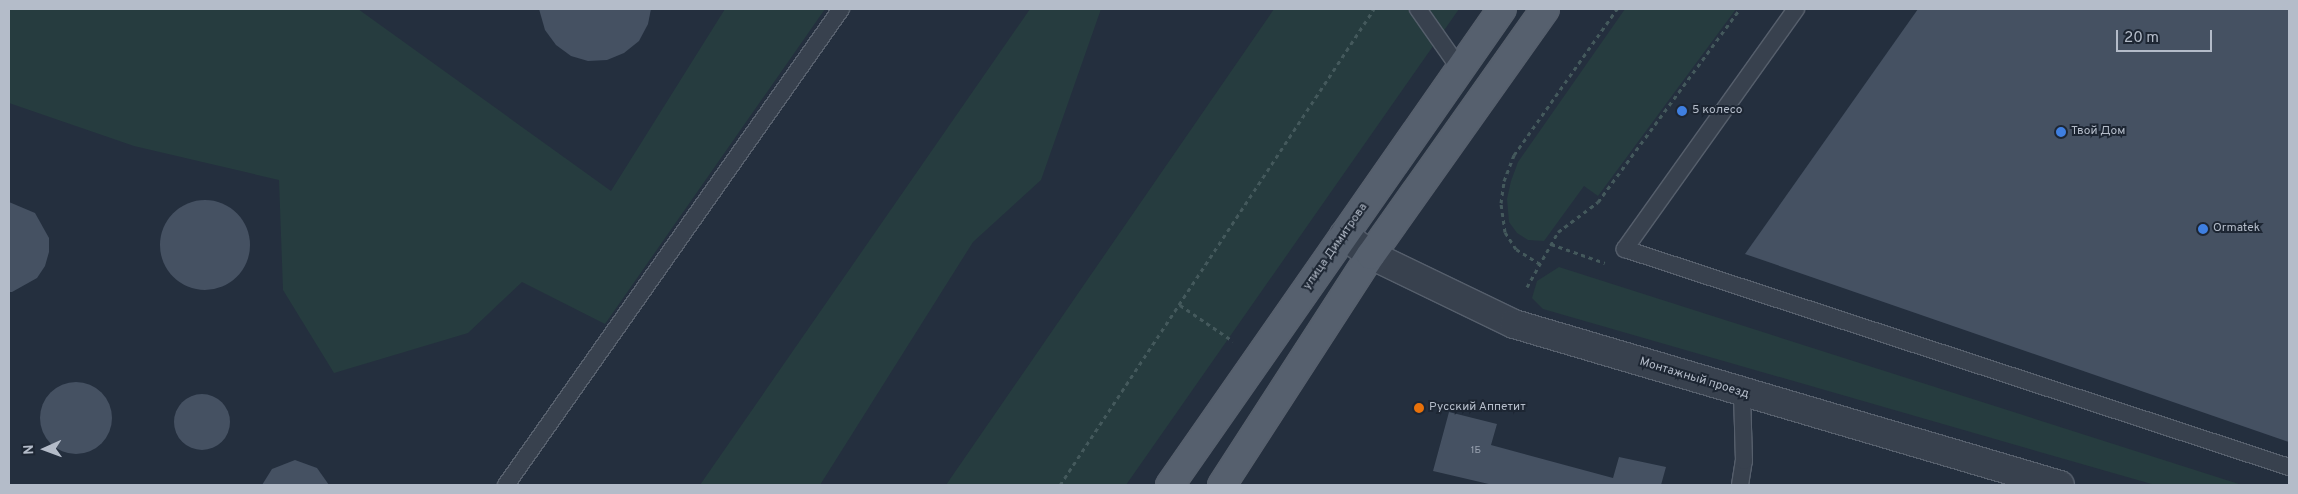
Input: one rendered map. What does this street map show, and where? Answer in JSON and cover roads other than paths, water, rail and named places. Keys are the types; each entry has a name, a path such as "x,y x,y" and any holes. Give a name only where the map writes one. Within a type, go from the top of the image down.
{"main road":[{"name":"улица Димитрова","path":"1170,485 1502,9"},
{"path":"1222,485 1371,255 1545,9"}],"street":[{"name":"Монтажный проезд","path":"1344,236 1371,255 1514,324 1742,393 2060,485"}],"lane":[{"path":"506,485 841,9"},
{"path":"1418,9 1460,69"},
{"path":"1796,9 1624,249 2289,466"},
{"path":"1740,485 1744,461 1742,393"}],"place":[{"name":"5 колесо","path":"1682,111"},
{"name":"Твой Дом","path":"2061,132"},
{"name":"Ormatek","path":"2203,229"},
{"name":"Русский Аппетит","path":"1419,408"}]}
